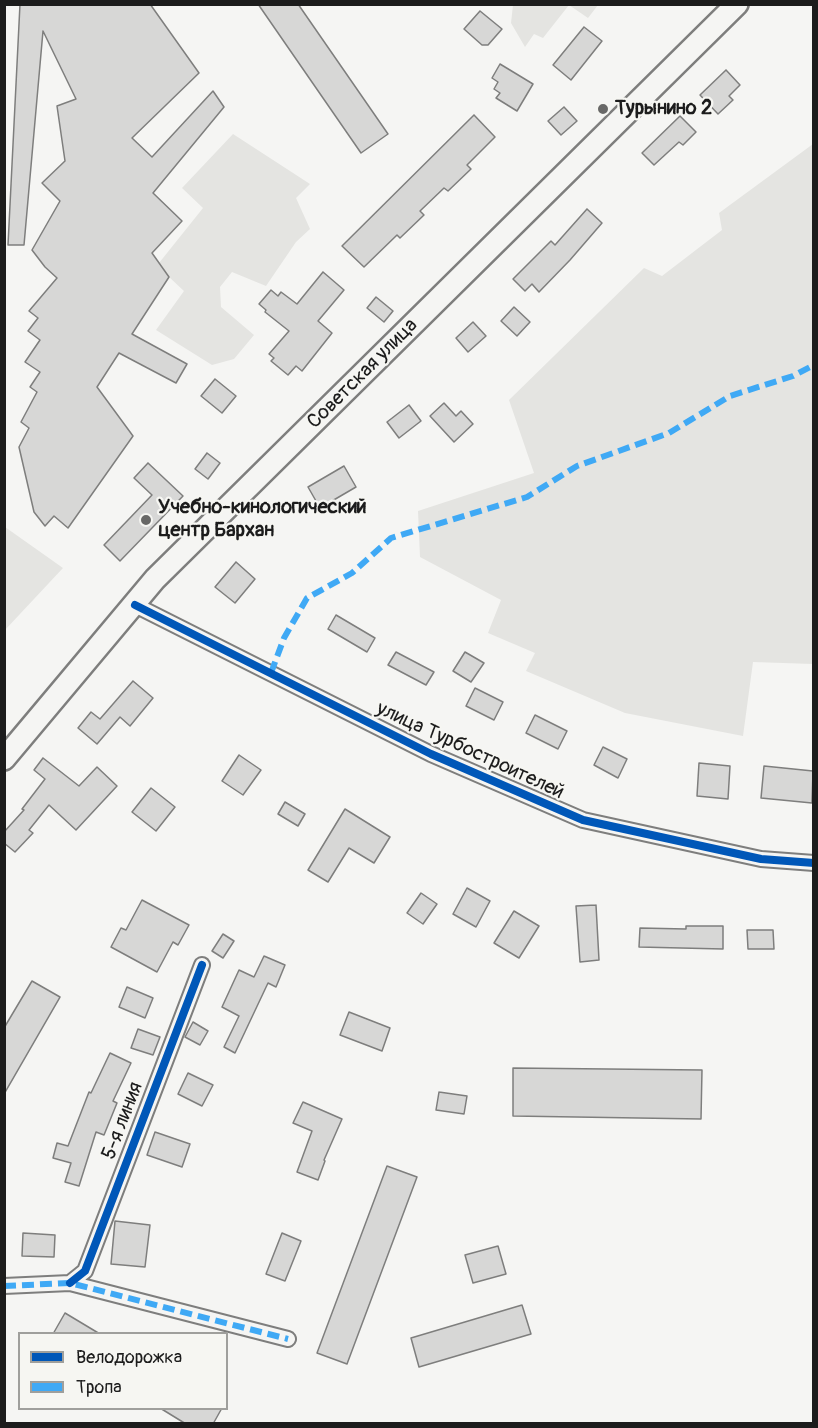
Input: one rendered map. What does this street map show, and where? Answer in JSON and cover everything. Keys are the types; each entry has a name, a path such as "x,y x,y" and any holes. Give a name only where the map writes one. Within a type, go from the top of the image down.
{"main road":[{"name":"Советская улица","path":"4,759 164,571 737,4"}],"street":[{"name":"улица Турбостроителей","path":"135,605 431,754 583,820 761,859 813,863"},
{"name":"5-я линия","path":"70,1283 85,1271 202,965"},
{"path":"4,1286 70,1283 288,1338"}],"shaded area":[{"path":"513,4 598,5 588,18 569,5 543,38 534,34 525,47 511,23"},
{"path":"233,134 310,184 296,198 310,229 296,242 266,286 232,272 220,287 221,307 254,335 234,359 212,365 156,330 184,291 169,277 159,263 203,208 182,188"},
{"path":"813,144 813,664 753,662 743,736 625,713 526,671 535,653 488,633 501,600 420,557 418,511 534,473 509,400 644,268 662,276 722,230 719,213"},
{"path":"5,527 63,568 5,630"}],"building":[{"path":"20,4 150,4 199,73 132,138 152,157 213,91 224,107 153,193 182,221 152,253 169,277 132,334 187,364 176,383 119,353 97,387 133,436 68,528 54,516 45,526 34,512 19,447 29,428 21,422 37,392 30,387 40,372 25,362 40,340 28,331 38,318 29,311 57,278 32,250 60,201 42,183 65,161 57,106 76,99 43,31 24,245 8,245"},
{"path":"258,4 298,4 388,134 361,153"},
{"path":"480,11 502,29 488,45 482,45 464,29"},
{"path":"584,27 602,41 571,80 553,65"},
{"path":"500,64 533,84 517,111 496,98 500,93 494,89 498,82 492,78"},
{"path":"726,70 740,85 729,96 733,100 718,114 700,95"},
{"path":"564,107 577,121 561,135 548,121"},
{"path":"474,115 495,137 467,165 471,169 448,191 444,188 420,211 424,215 400,238 397,235 364,267 342,246"},
{"path":"680,116 696,132 683,145 679,142 654,165 642,153"},
{"path":"587,209 602,223 539,292 532,284 525,291 513,279 551,241 555,245"},
{"path":"323,272 344,290 318,321 332,333 302,371 296,366 288,375 271,361 274,358 269,354 289,331 265,312 266,310 259,304 271,290 278,296 281,292 297,304"},
{"path":"376,297 393,311 384,322 367,308"},
{"path":"514,307 530,322 517,336 501,321"},
{"path":"473,322 486,336 468,352 456,338"},
{"path":"215,379 236,396 222,413 201,396"},
{"path":"444,403 456,416 461,411 473,424 454,442 430,416"},
{"path":"409,405 421,421 399,438 387,422"},
{"path":"207,453 220,463 208,479 195,469"},
{"path":"148,463 183,496 120,561 104,545 152,495 134,478"},
{"path":"344,466 356,487 320,508 308,487"},
{"path":"236,562 255,579 235,603 215,587"},
{"path":"336,615 375,638 367,652 328,629"},
{"path":"396,652 434,672 426,685 388,665"},
{"path":"465,652 484,663 471,682 453,671"},
{"path":"133,681 153,698 130,726 120,717 97,744 78,728 91,712 100,719"},
{"path":"475,688 503,702 494,720 466,706"},
{"path":"535,715 567,731 558,749 526,733"},
{"path":"603,747 627,759 618,778 594,765"},
{"path":"239,755 261,770 243,795 222,781"},
{"path":"43,758 79,786 97,767 117,786 76,830 49,805 29,830 33,833 15,852 4,843 4,832 24,810 22,809 45,779 34,770"},
{"path":"699,763 730,766 728,799 697,796"},
{"path":"764,766 813,771 812,803 761,798"},
{"path":"151,788 175,807 156,831 132,812"},
{"path":"285,802 305,814 298,826 278,814"},
{"path":"345,809 390,837 374,863 349,848 328,882 308,870"},
{"path":"467,888 490,901 476,927 453,914"},
{"path":"421,893 437,904 423,924 407,913"},
{"path":"142,900 189,925 178,945 173,942 157,972 111,947 121,928 126,930"},
{"path":"596,905 599,960 580,962 576,906"},
{"path":"514,911 539,926 519,958 494,943"},
{"path":"686,926 723,926 723,949 639,947 640,928 686,929"},
{"path":"747,930 773,930 774,949 748,949"},
{"path":"223,934 234,941 223,958 212,951"},
{"path":"264,956 285,965 276,987 268,983 235,1053 224,1047 239,1016 222,1007 239,970 254,977"},
{"path":"32,981 60,997 4,1094 4,1028"},
{"path":"127,987 153,998 145,1018 119,1007"},
{"path":"349,1012 390,1028 382,1051 340,1035"},
{"path":"193,1022 208,1031 200,1045 185,1037"},
{"path":"138,1029 160,1037 153,1055 131,1048"},
{"path":"110,1053 131,1063 113,1101 117,1103 104,1135 96,1132 79,1186 65,1182 71,1163 53,1158 57,1143 68,1146 89,1092 91,1093"},
{"path":"513,1068 702,1070 701,1119 513,1116"},
{"path":"188,1073 213,1085 202,1106 178,1094"},
{"path":"439,1092 467,1096 464,1114 436,1110"},
{"path":"303,1102 342,1119 318,1180 297,1172 312,1131 293,1123"},
{"path":"155,1132 190,1144 182,1167 147,1155"},
{"path":"387,1166 417,1177 347,1364 317,1353"},
{"path":"115,1221 150,1225 145,1267 111,1264"},
{"path":"23,1233 55,1235 54,1257 22,1256"},
{"path":"282,1233 301,1241 285,1281 266,1274"},
{"path":"498,1246 506,1274 473,1283 465,1255"},
{"path":"522,1305 531,1334 419,1367 411,1338"},
{"path":"65,1313 97,1332 54,1332"},
{"path":"163,1410 221,1410 213,1424 186,1424"}],"marked path":[{"path":"271,673 284,638 307,598 352,573 391,538 527,497 577,466 669,433 730,396 793,376 814,365"},
{"path":"4,1286 70,1283 288,1339"}],"cycle path":[{"path":"135,605 431,754 583,820 761,859 814,863"},
{"path":"70,1283 85,1271 202,965"}],"place":[{"name":"Турынино 2","path":"603,109"},
{"name":"Учебно-кинологический центр Бархан","path":"146,520"}]}
